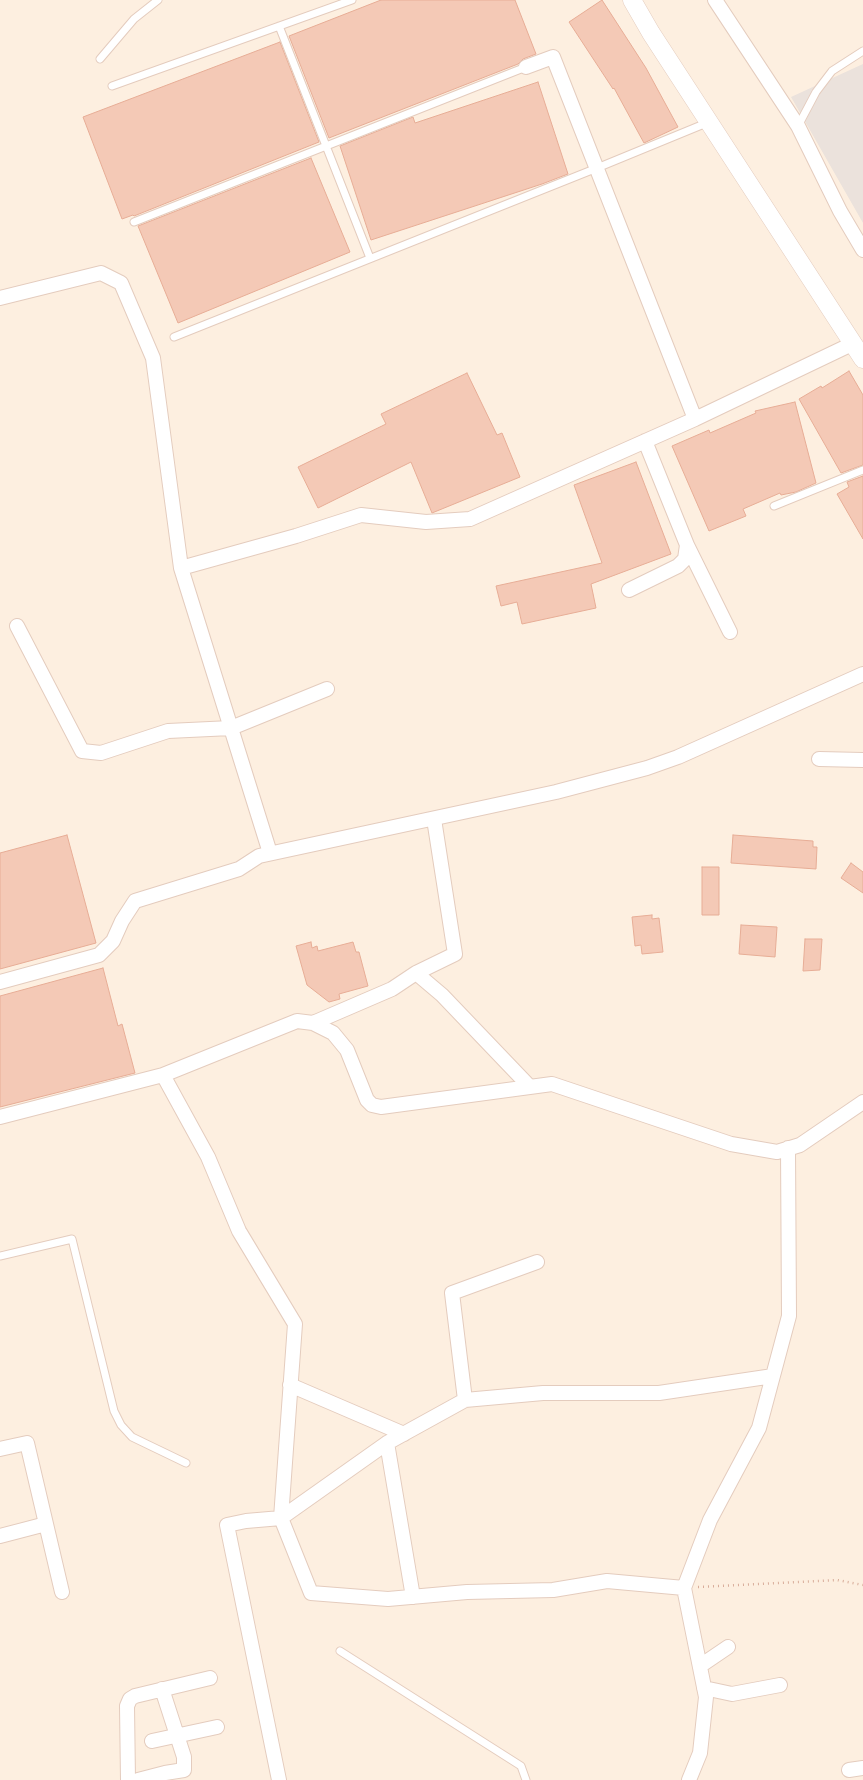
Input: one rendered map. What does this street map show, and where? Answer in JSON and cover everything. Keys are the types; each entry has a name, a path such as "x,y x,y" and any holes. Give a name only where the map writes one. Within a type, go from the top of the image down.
{"street":[{"path":"632,0 651,33 863,359"},
{"path":"715,0 798,126 840,211 863,250"},
{"path":"526,67 553,57 695,419"},
{"path":"0,298 101,274 121,282 153,358 181,568 270,854"},
{"path":"181,568 296,536 361,515 426,522 470,519 695,419 854,343"},
{"path":"645,441 687,545 730,632"},
{"path":"629,590 678,566 685,559 687,545"},
{"path":"17,626 82,751 101,753 168,731 231,728 327,689"},
{"path":"0,982 99,955 113,941 122,921 135,901 239,869 259,856 556,792 647,768 687,753 863,674"},
{"path":"819,759 863,760"},
{"path":"313,1023 392,989 416,973 455,954 434,819"},
{"path":"416,973 442,995 530,1087"},
{"path":"0,1117 163,1075 297,1021 313,1023 333,1033 347,1050 360,1078 367,1100 372,1105 381,1107 552,1084 731,1144 777,1152 800,1145 863,1102"},
{"path":"163,1075 208,1157 239,1231 295,1324 280,1518 311,1594 388,1599 467,1592 553,1590 607,1581 684,1588"},
{"path":"689,1780 700,1752 706,1697 684,1588 710,1520 760,1428 788,1316 788,1148"},
{"path":"465,1400 452,1293 537,1262"},
{"path":"279,1780 227,1526 246,1521 280,1518 387,1443 465,1400 543,1393 659,1393 773,1376"},
{"path":"290,1385 404,1434"},
{"path":"0,1449 27,1443 62,1592"},
{"path":"387,1443 412,1597"},
{"path":"0,1536 46,1524"},
{"path":"700,1666 728,1647"},
{"path":"128,1780 127,1706 130,1699 135,1696 210,1678"},
{"path":"704,1688 732,1694 780,1685"},
{"path":"138,1780 184,1770 184,1757 162,1690"},
{"path":"152,1741 217,1727"},
{"path":"849,1770 863,1768"}],"lane":[{"path":"100,59 134,19 158,0"},
{"path":"112,86 352,0"},
{"path":"280,26 370,258"},
{"path":"798,126 816,92 832,71 863,51"},
{"path":"134,222 526,67"},
{"path":"174,337 710,122"},
{"path":"774,506 863,470"},
{"path":"0,1256 72,1239 112,1406 120,1425 132,1437 186,1463"},
{"path":"340,1651 521,1766 526,1780"}],"path":[{"path":"684,1588 837,1580 863,1585"}],"shaded area":[{"path":"863,64 863,223 791,97"}],"building":[{"path":"381,0 515,0 536,54 523,59 518,64 329,138 289,36"},
{"path":"602,0 646,68 678,127 644,143 614,88 569,22"},
{"path":"280,42 319,142 134,216 122,219 83,117"},
{"path":"538,82 568,174 371,240 340,146 413,117 415,123"},
{"path":"311,158 350,252 178,323 138,226"},
{"path":"849,371 863,395 863,465 841,473 799,399 821,386 822,388"},
{"path":"467,373 497,435 502,433 520,477 432,513 411,462 318,508 298,467 386,424 381,414"},
{"path":"795,402 816,483 796,492 781,495 780,493 743,509 746,516 709,531 672,446 709,430 710,433 756,413 755,411"},
{"path":"636,462 671,554 591,584 596,608 522,624 517,602 501,606 496,586 602,563 574,485"},
{"path":"863,476 863,539 837,494 849,487 847,482"},
{"path":"67,835 96,943 0,969 0,853"},
{"path":"733,835 813,841 813,847 817,847 816,869 731,863"},
{"path":"851,863 863,872 863,893 841,878"},
{"path":"702,867 719,867 719,915 702,915"},
{"path":"652,915 652,919 659,918 663,952 642,954 641,945 635,946 632,917"},
{"path":"741,925 777,927 775,957 739,954"},
{"path":"805,939 822,939 820,970 803,971"},
{"path":"311,942 312,948 317,946 318,951 353,942 356,952 359,952 368,986 339,994 340,999 329,1002 307,985 296,946"},
{"path":"103,968 118,1026 122,1024 135,1073 0,1107 0,996"}]}
